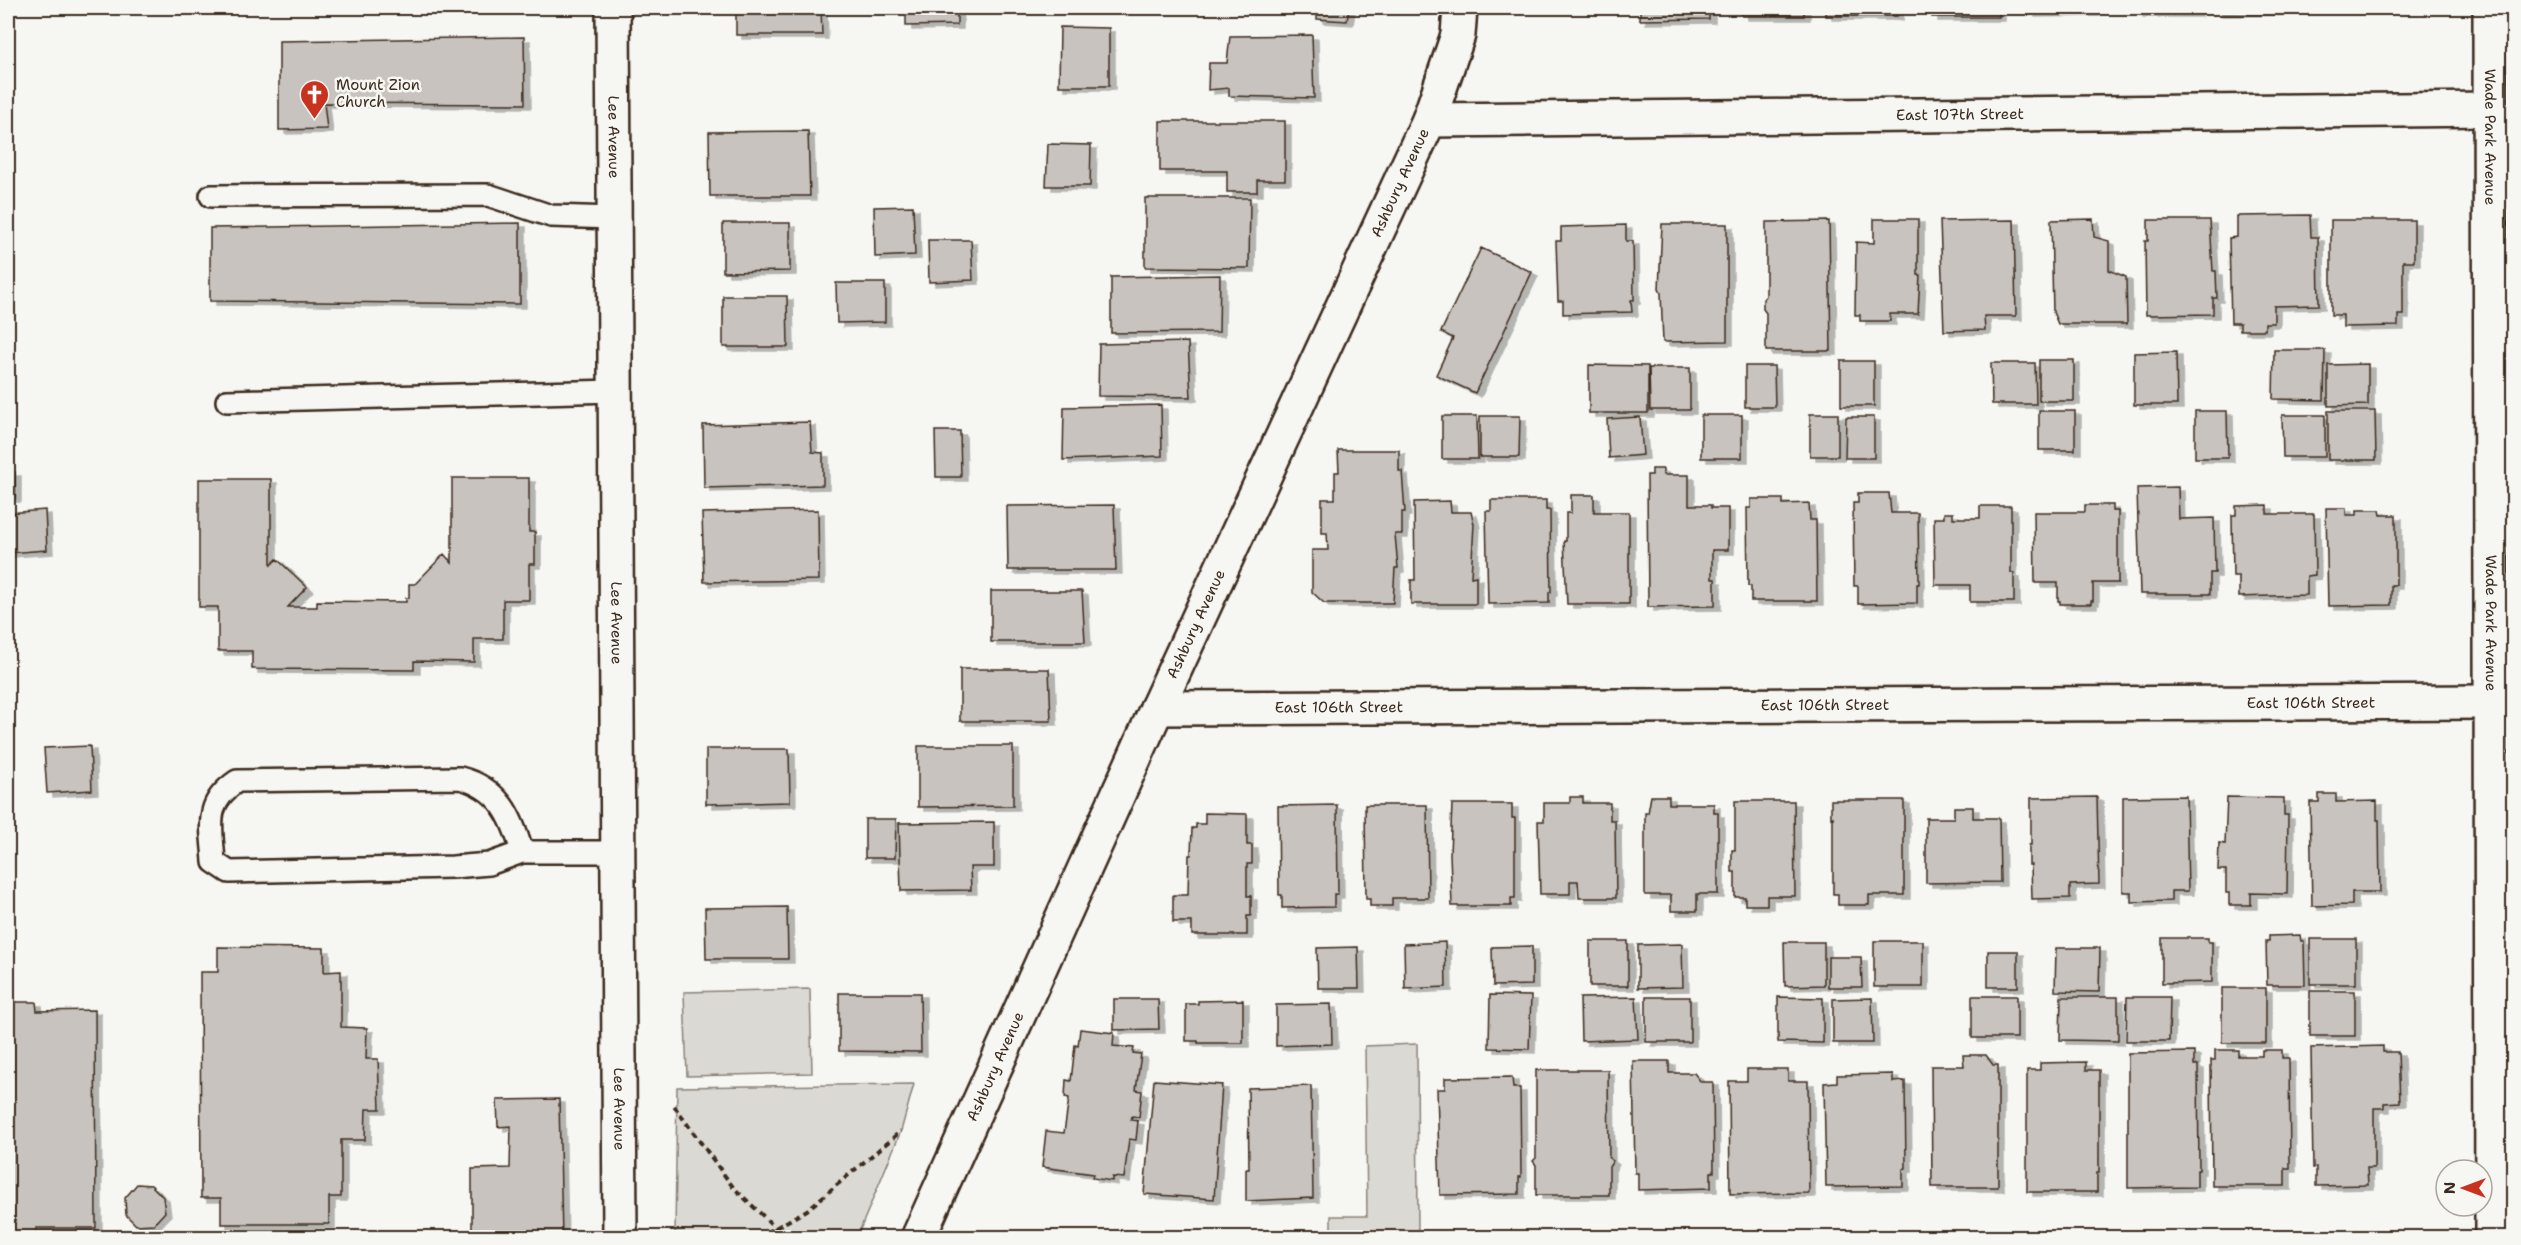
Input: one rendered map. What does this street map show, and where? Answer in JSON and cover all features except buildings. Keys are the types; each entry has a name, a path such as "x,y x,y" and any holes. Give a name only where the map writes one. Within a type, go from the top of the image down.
{"street":[{"name":"Lee Avenue","path":"613,8 620,1238"},
{"name":"Ashbury Avenue","path":"918,1238 1157,708 1429,120 1458,35 1460,8"},
{"name":"Wade Park Avenue","path":"2490,8 2492,109 2492,1238"},
{"name":"East 107th Street","path":"1429,120 2492,109"},
{"name":"East 106th Street","path":"1157,708 2492,702"}],"lane":[{"path":"211,196 488,195 551,216 614,218"},
{"path":"227,401 615,391"},
{"path":"522,852 515,825 502,803 478,784 460,778 237,781 225,789 211,810 214,862 229,872 453,867 489,864 522,852 618,852"}],"path":[{"path":"674,1106 733,1187 786,1238"},
{"path":"758,1238 807,1210 902,1131"}],"shaded area":[{"path":"810,989 812,1073 687,1076 684,992"},
{"path":"1417,1044 1418,1237 1331,1237 1331,1216 1367,1216 1365,1046"},
{"path":"914,1084 901,1131 857,1237 675,1237 677,1087"}],"place":[{"name":"Mount Zion Church","path":"315,120"}]}
